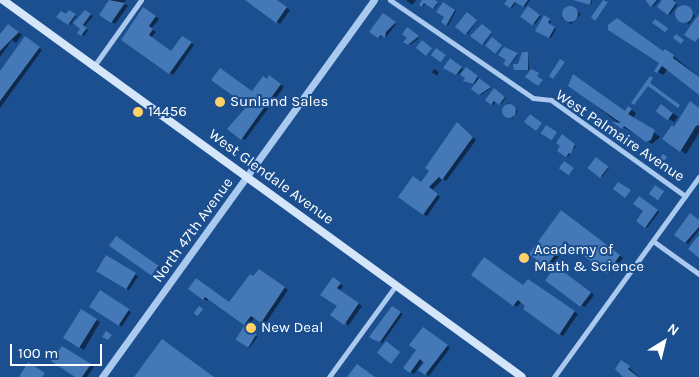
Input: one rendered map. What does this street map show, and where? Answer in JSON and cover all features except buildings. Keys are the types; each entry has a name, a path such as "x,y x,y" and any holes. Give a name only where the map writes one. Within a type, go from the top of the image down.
{"main road":[{"name":"West Glendale Avenue","path":"3,0 522,377"}],"street":[{"path":"94,66 141,0"},
{"name":"North 47th Avenue","path":"102,377 248,178 374,0"},
{"name":"West Palmaire Avenue","path":"390,0 533,98 551,100 685,196"},
{"path":"554,377 699,177"},
{"path":"653,241 699,274"},
{"path":"328,377 396,285"}],"place":[{"name":"Sunland Sales","path":"220,102"},
{"name":"14456","path":"138,112"},
{"name":"Academy of Math & Science","path":"524,258"},
{"name":"New Deal","path":"251,328"}]}
